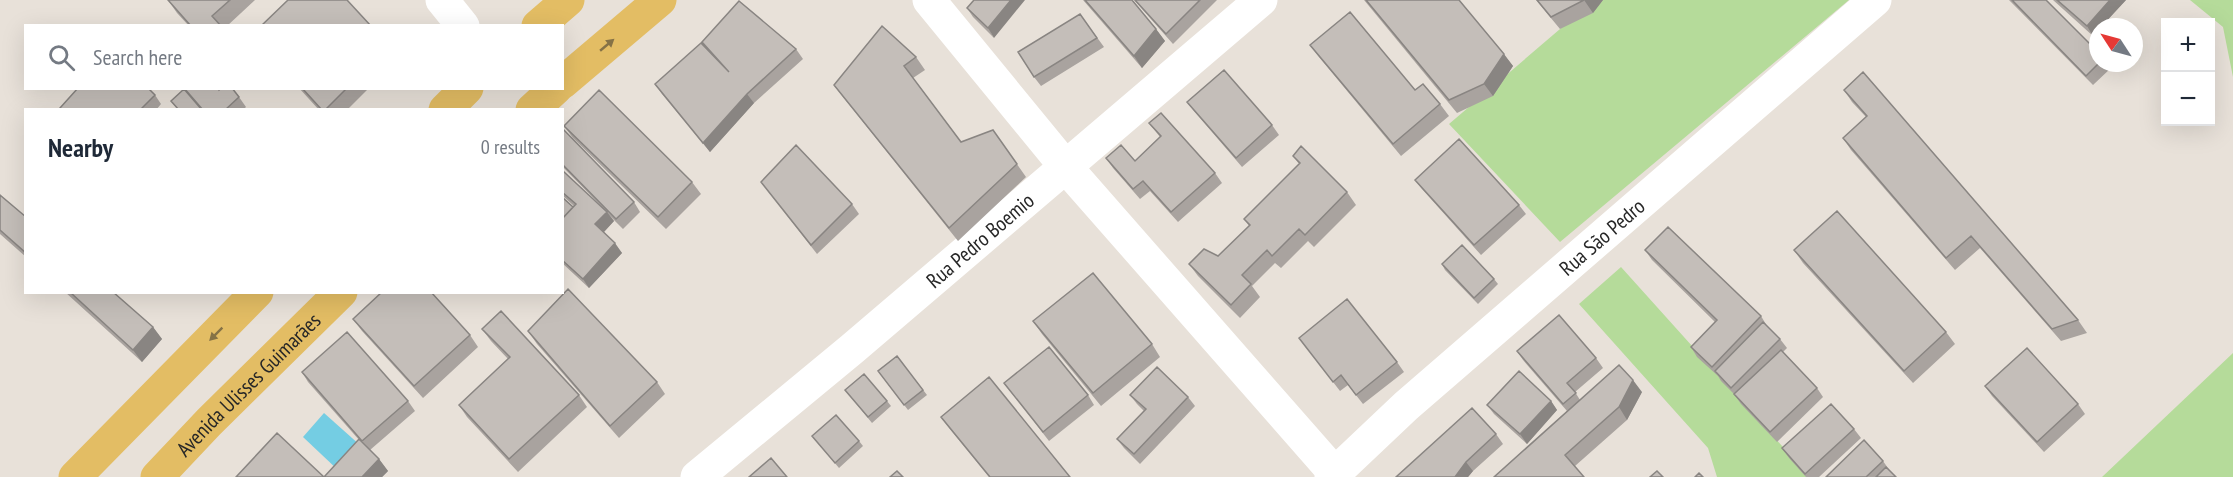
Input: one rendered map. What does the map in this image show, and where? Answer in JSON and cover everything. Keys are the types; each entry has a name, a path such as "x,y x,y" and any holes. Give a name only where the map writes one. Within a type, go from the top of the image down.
{"main road":[{"path":"540,24 568,0"},
{"path":"564,81 660,0"},
{"path":"447,108 465,90"},
{"path":"534,108 554,90"},
{"path":"75,477 255,294"},
{"name":"Avenida Ulisses Guimarães","path":"157,477 339,294"}],"street":[{"path":"442,0 462,24"},
{"path":"929,0 1065,166 1334,476"},
{"name":"Rua Pedro Boemio","path":"697,477 852,349 1261,0"},
{"name":"Rua São Pedro","path":"1334,476 1406,406 1875,0"}],"green space":[{"path":"1594,0 1849,0 1560,242 1449,124"},
{"path":"2190,0 2233,0 2233,77 2223,27 2215,18"},
{"path":"1621,267 1810,477 1717,477 1708,448 1579,304"},
{"path":"2233,353 2233,477 2102,477"}],"water":[{"path":"324,413 361,446 339,471 303,437"}],"building":[{"path":"168,0 230,0 212,16 219,24 189,24"},
{"path":"288,0 347,0 369,24 263,24"},
{"path":"974,0 1011,0 988,28 967,8"},
{"path":"1085,0 1132,0 1156,29 1134,56"},
{"path":"1135,0 1200,0 1166,34"},
{"path":"1366,0 1459,0 1504,54 1484,84 1449,100"},
{"path":"1537,0 1584,0 1551,17"},
{"path":"2012,0 2046,0 2089,43 2090,72 2086,76"},
{"path":"2057,0 2110,0 2094,18 2089,18 2087,26"},
{"path":"739,1 796,49 747,94 703,143 655,84 701,43 729,72 702,42"},
{"path":"1350,12 1415,90 1423,84 1440,104 1393,144 1310,45"},
{"path":"1080,14 1097,38 1034,77 1018,52"},
{"path":"882,26 916,57 904,66 961,142 993,130 1017,164 949,228 834,85"},
{"path":"1224,70 1272,125 1236,158 1187,102"},
{"path":"1863,72 2078,320 2052,329 1971,236 1946,258 1843,138 1867,116 1844,90"},
{"path":"76,90 150,90 155,95 142,108 60,108"},
{"path":"185,90 200,108 177,108 171,101"},
{"path":"186,90 234,90 239,97 227,108 201,108"},
{"path":"304,90 345,90 327,108 320,108"},
{"path":"599,90 692,182 658,217 564,126"},
{"path":"1161,113 1215,173 1171,212 1143,181 1133,189 1106,158 1121,145 1135,161 1161,136 1149,123"},
{"path":"564,130 634,202 616,219 564,166"},
{"path":"1459,139 1519,205 1474,245 1415,180"},
{"path":"796,145 852,204 811,245 761,182"},
{"path":"1301,146 1347,192 1305,235 1299,229 1272,256 1267,250 1242,275 1251,284 1231,305 1189,264 1204,249 1218,256 1250,225 1244,219 1300,163 1293,156"},
{"path":"564,172 607,212 595,224 615,243 583,279 564,262 564,217 576,204 564,194"},
{"path":"0,195 24,215 24,251 0,230"},
{"path":"564,199 573,207 564,217"},
{"path":"1837,211 1946,332 1904,371 1794,250"},
{"path":"1668,227 1761,316 1712,367 1691,347 1717,320 1645,250"},
{"path":"1462,245 1494,279 1474,298 1442,264"},
{"path":"1093,273 1152,344 1093,393 1033,321"},
{"path":"568,289 657,382 610,426 528,331"},
{"path":"72,294 115,294 153,327 133,350"},
{"path":"380,294 433,294 470,335 414,386 353,319"},
{"path":"1347,299 1397,362 1356,395 1341,375 1333,382 1299,338"},
{"path":"501,311 579,395 509,459 459,405 510,357 482,329"},
{"path":"1559,315 1596,358 1567,383 1576,393 1563,404 1517,351"},
{"path":"1763,322 1780,339 1731,388 1715,371"},
{"path":"347,332 408,401 362,441 302,372"},
{"path":"1049,347 1088,395 1043,432 1004,383"},
{"path":"2027,348 2078,404 2037,442 1985,386"},
{"path":"1781,350 1817,388 1770,432 1734,394"},
{"path":"897,356 923,390 904,405 878,371"},
{"path":"1619,365 1633,380 1619,407 1565,455 1584,477 1494,477"},
{"path":"1157,367 1188,397 1134,454 1117,439 1146,409 1130,395"},
{"path":"1519,371 1551,401 1520,434 1487,405"},
{"path":"864,374 887,401 868,417 845,390"},
{"path":"989,377 1070,477 990,477 941,417"},
{"path":"1831,404 1854,429 1805,474 1782,448"},
{"path":"1472,408 1496,434 1466,462 1455,477 1396,477"},
{"path":"836,415 859,441 835,463 812,436"},
{"path":"277,433 324,477 236,477"},
{"path":"359,439 379,459 362,477 324,477"},
{"path":"1864,440 1883,461 1866,477 1826,477"},
{"path":"771,458 787,477 749,477"},
{"path":"1886,467 1896,477 1876,477"},
{"path":"897,471 903,477 890,477"},
{"path":"1657,471 1663,477 1650,477"}]}
